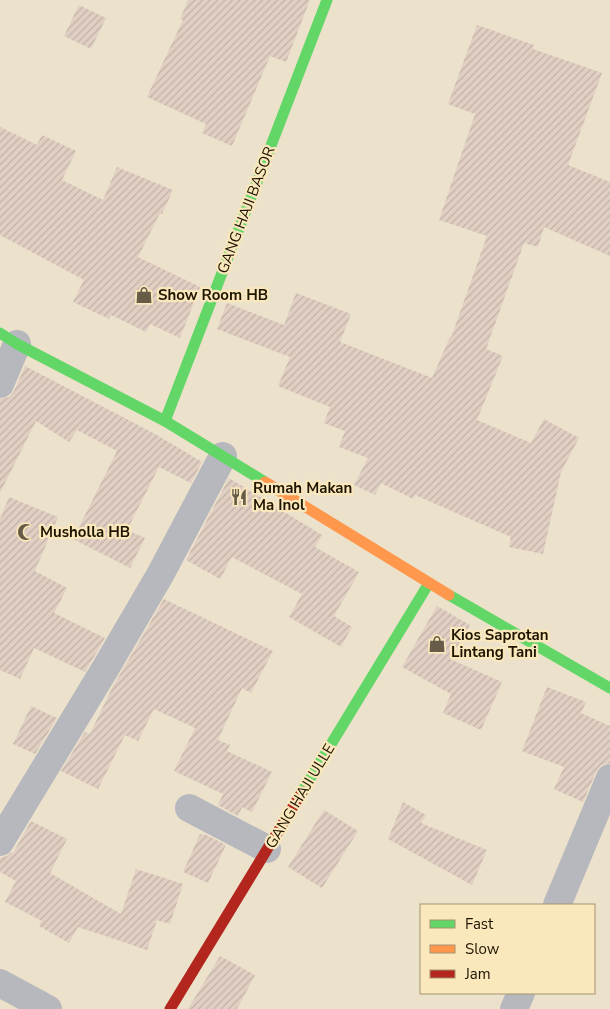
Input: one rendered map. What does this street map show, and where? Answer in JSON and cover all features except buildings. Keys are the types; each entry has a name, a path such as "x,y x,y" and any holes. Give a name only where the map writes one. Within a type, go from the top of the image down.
{"street":[{"name":"GANG HAJI BASOR","path":"165,421 327,0"},
{"path":"0,384 8,338 165,421 429,583 610,688"},
{"path":"0,842 155,584 222,456"},
{"name":"GANG HAJI ULLE","path":"170,1009 429,583"},
{"path":"557,904 610,778"},
{"path":"189,808 267,849"},
{"path":"0,983 48,1009"},
{"path":"514,1009 521,994"}],"traffic: fast":[{"path":"165,421 327,0"},
{"path":"0,333 17,344 165,421 265,482"},
{"path":"302,792 429,583"},
{"path":"449,595 610,688"}],"traffic: slow":[{"path":"265,482 449,595"}],"traffic: jam":[{"path":"170,1009 302,792"}],"place":[{"name":"Show Room HB","path":"144,295"},
{"name":"Rumah Makan Ma Inol","path":"239,497"},
{"name":"Musholla HB","path":"26,532"},
{"name":"Kios Saprotan Lintang Tani","path":"437,644"}]}
